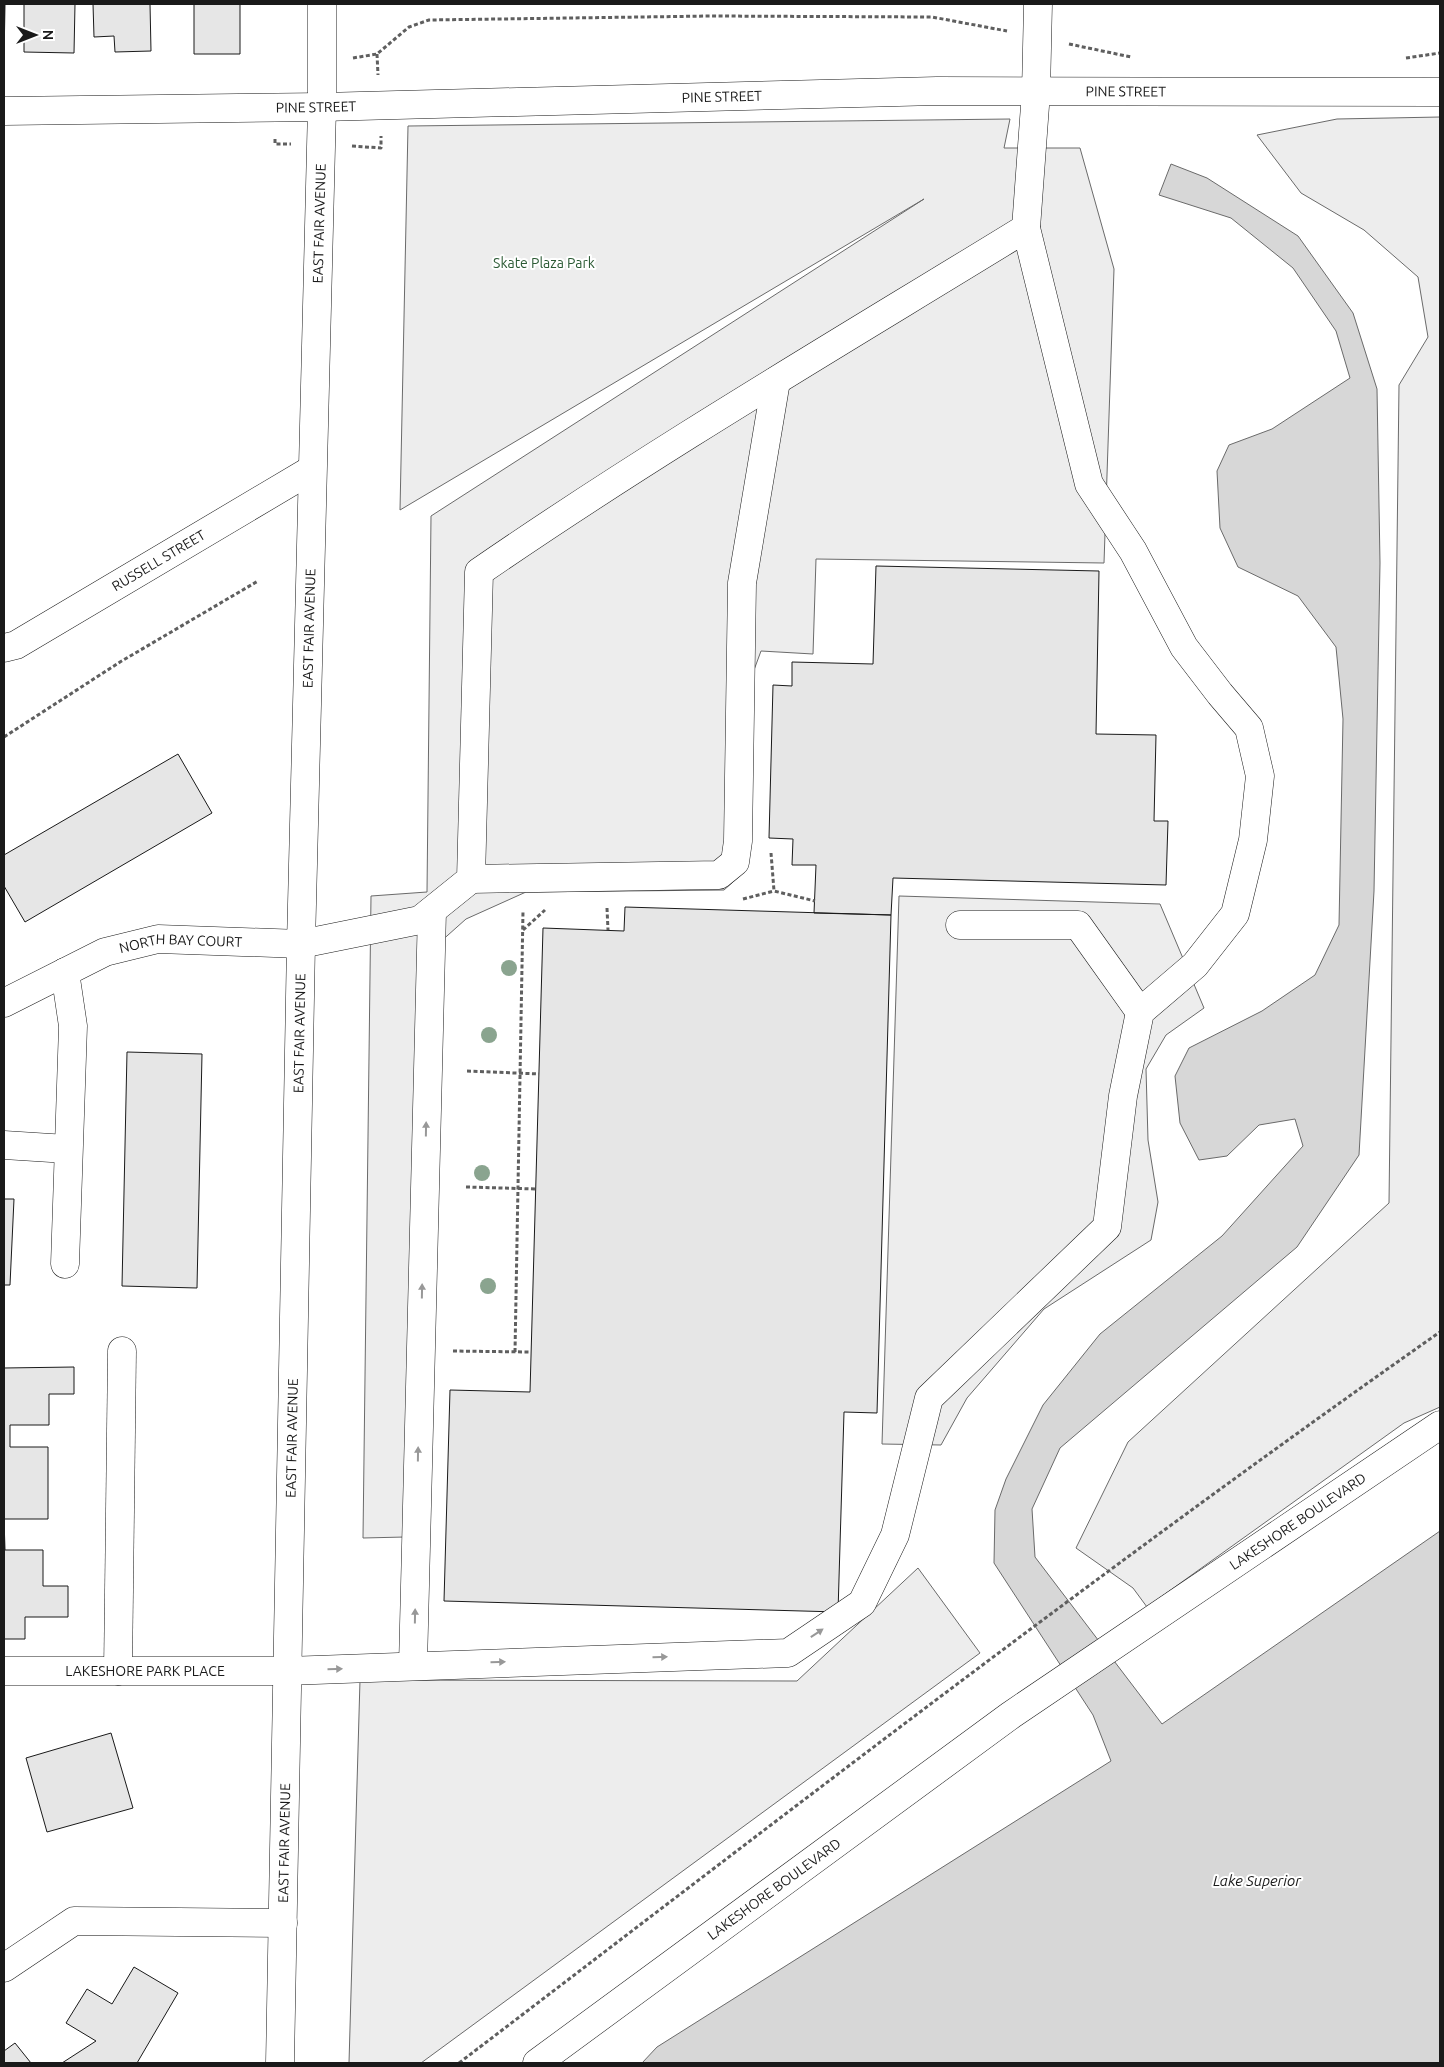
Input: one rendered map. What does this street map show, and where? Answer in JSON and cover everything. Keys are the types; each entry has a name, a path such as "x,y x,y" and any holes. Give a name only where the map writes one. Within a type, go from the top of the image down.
{"street":[{"name":"EAST FAIR AVENUE","path":"280,2063 311,470 322,107 322,4"},
{"path":"960,925 1078,925 1140,1012 1195,965 1235,914 1253,840 1260,776 1249,728 1184,647 1132,551 1089,484 1026,228 1036,92 1038,4"},
{"name":"PINE STREET","path":"4,111 322,107 937,92 1440,92"},
{"path":"776,381 742,583 738,841 735,862 719,875 471,879 479,572 549,524 776,381 1026,228"},
{"name":"RUSSELL STREET","path":"4,648 16,645 311,470"},
{"name":"NORTH BAY COURT","path":"4,1003 105,952 158,939 301,944 420,920 471,879"},
{"path":"414,1665 432,911"},
{"path":"65,972 73,1026 67,1149 65,1264"},
{"name":"LAKESHORE PARK PLACE","path":"4,1671 287,1671 788,1653 862,1603 895,1535 929,1398 1108,1226 1123,1096 1140,1012"},
{"path":"4,1145 67,1149"},
{"path":"118,1671 122,1350"},
{"name":"LAKESHORE BOULEVARD","path":"537,2063 1011,1715 1440,1426"},
{"path":"4,1968 74,1921 283,1924"}],"path":[{"path":"377,54 409,28 429,20 711,16 932,17 1133,58"},
{"path":"1401,58 1440,53"},
{"path":"4,737 120,662 258,581"},
{"path":"771,853 774,891 815,901"},
{"path":"607,905 608,930"},
{"path":"515,1352 523,908"},
{"path":"467,1072 539,1074"},
{"path":"466,1187 536,1189"},
{"path":"459,2063 988,1659 1333,1406 1440,1332"},
{"path":"452,1351 531,1352"}],"shaded area":[{"path":"1440,117 1440,1407 1404,1423 1147,1607 1133,1588 1076,1548 1128,1442 1389,1203 1399,385 1428,337 1418,277 1364,230 1301,193 1257,135 1337,119"},
{"path":"1010,119 1004,148 1080,148 1114,269 1104,563 816,559 813,654 761,651 754,670 743,873 724,890 526,892 466,919 420,960 405,1537 363,1538 371,896 427,892 431,516 924,199 400,510 408,126"},
{"path":"899,896 1160,904 1204,1008 1166,1035 1146,1069 1148,1140 1158,1202 1151,1240 1044,1309 967,1398 941,1445 882,1444"},
{"path":"918,1568 980,1653 421,2063 349,2063 360,1680 797,1681"}],"water":[{"name":"Lake Superior","path":"1171,164 1207,178 1298,236 1353,313 1377,389 1380,563 1374,891 1359,1155 1297,1247 1060,1448 1032,1509 1035,1557 1162,1724 1440,1531 1440,2063 642,2063 657,2047 1111,1761 1093,1715 994,1563 995,1510 1006,1479 1043,1405 1100,1334 1222,1236 1303,1146 1295,1119 1259,1125 1227,1156 1199,1160 1180,1123 1175,1076 1189,1048 1262,1011 1315,975 1339,925 1343,719 1336,647 1298,596 1238,567 1220,528 1217,471 1229,445 1272,429 1350,378 1336,331 1293,268 1231,218 1159,195"}],"building":[{"path":"4,4 5,4 4,60"},
{"path":"24,4 75,4 74,53 24,52"},
{"path":"93,4 150,4 151,51 115,52 114,36 94,37"},
{"path":"194,4 240,4 240,54 194,54"},
{"path":"876,566 1099,571 1096,734 1156,735 1154,821 1168,821 1166,885 893,878 891,915 814,913 816,865 792,865 793,839 769,838 773,685 792,686 792,662 873,664"},
{"path":"178,754 212,813 25,922 4,886 4,855"},
{"path":"625,907 891,915 877,1413 844,1412 838,1612 444,1601 450,1390 530,1392 543,928 624,931"},
{"path":"127,1052 202,1054 197,1288 122,1286"},
{"path":"4,1199 14,1199 10,1285 4,1285"},
{"path":"74,1367 74,1394 49,1394 49,1425 10,1425 10,1447 48,1447 48,1519 4,1519 4,1368"},
{"path":"4,1519 5,1550 43,1550 43,1586 68,1586 68,1617 25,1617 25,1639 4,1639"},
{"path":"111,1733 133,1808 47,1832 26,1758"},
{"path":"134,1967 178,1993 137,2063 62,2063 96,2041 66,2023 87,1989 112,2004"},
{"path":"15,2043 31,2063 4,2063 4,2051"}],"park label":[{"name":"Skate Plaza Park","path":"544,263"}]}
